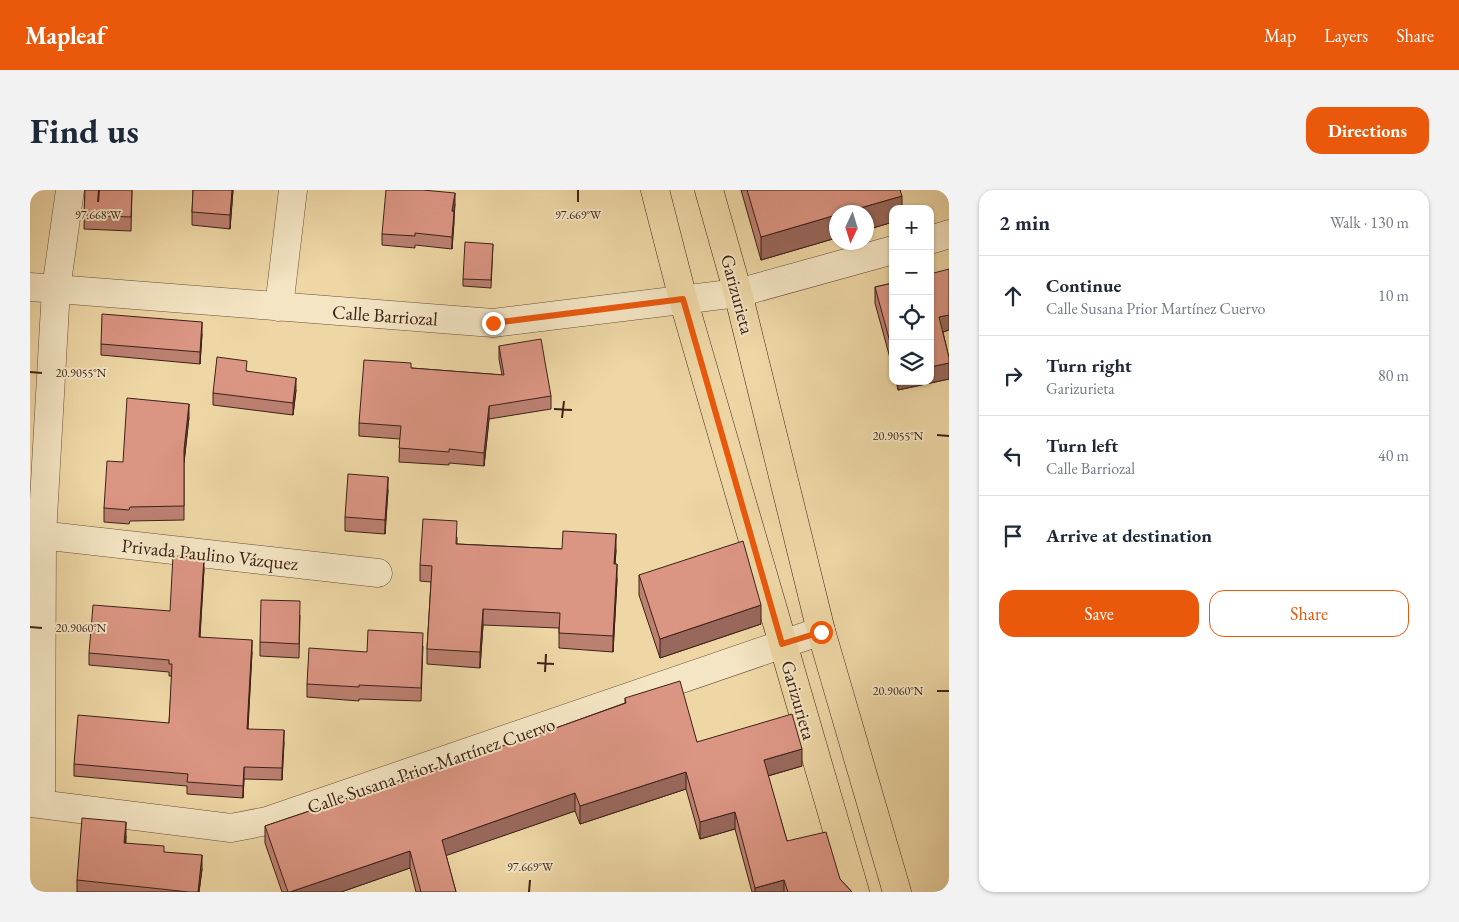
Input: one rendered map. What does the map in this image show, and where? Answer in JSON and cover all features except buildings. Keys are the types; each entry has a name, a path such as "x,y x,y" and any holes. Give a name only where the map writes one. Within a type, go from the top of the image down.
{"main road":[{"name":"Garizurieta","path":"654,190 683,299 855,892"},
{"name":"Garizurieta","path":"709,190 738,293 821,632 897,892"}],"street":[{"path":"35,803 36,534 43,288 70,190"},
{"path":"279,307 294,190"},
{"path":"934,239 949,234"},
{"name":"Calle Barriozal","path":"43,288 493,323 738,293 889,251"},
{"name":"Privada Paulino Vázquez","path":"36,534 378,573"},
{"name":"Calle Susana Prior Martínez Cuervo","path":"35,803 231,828 267,821 821,632"}],"route":[{"path":"493,323 683,299 782,644 821,632"}]}
